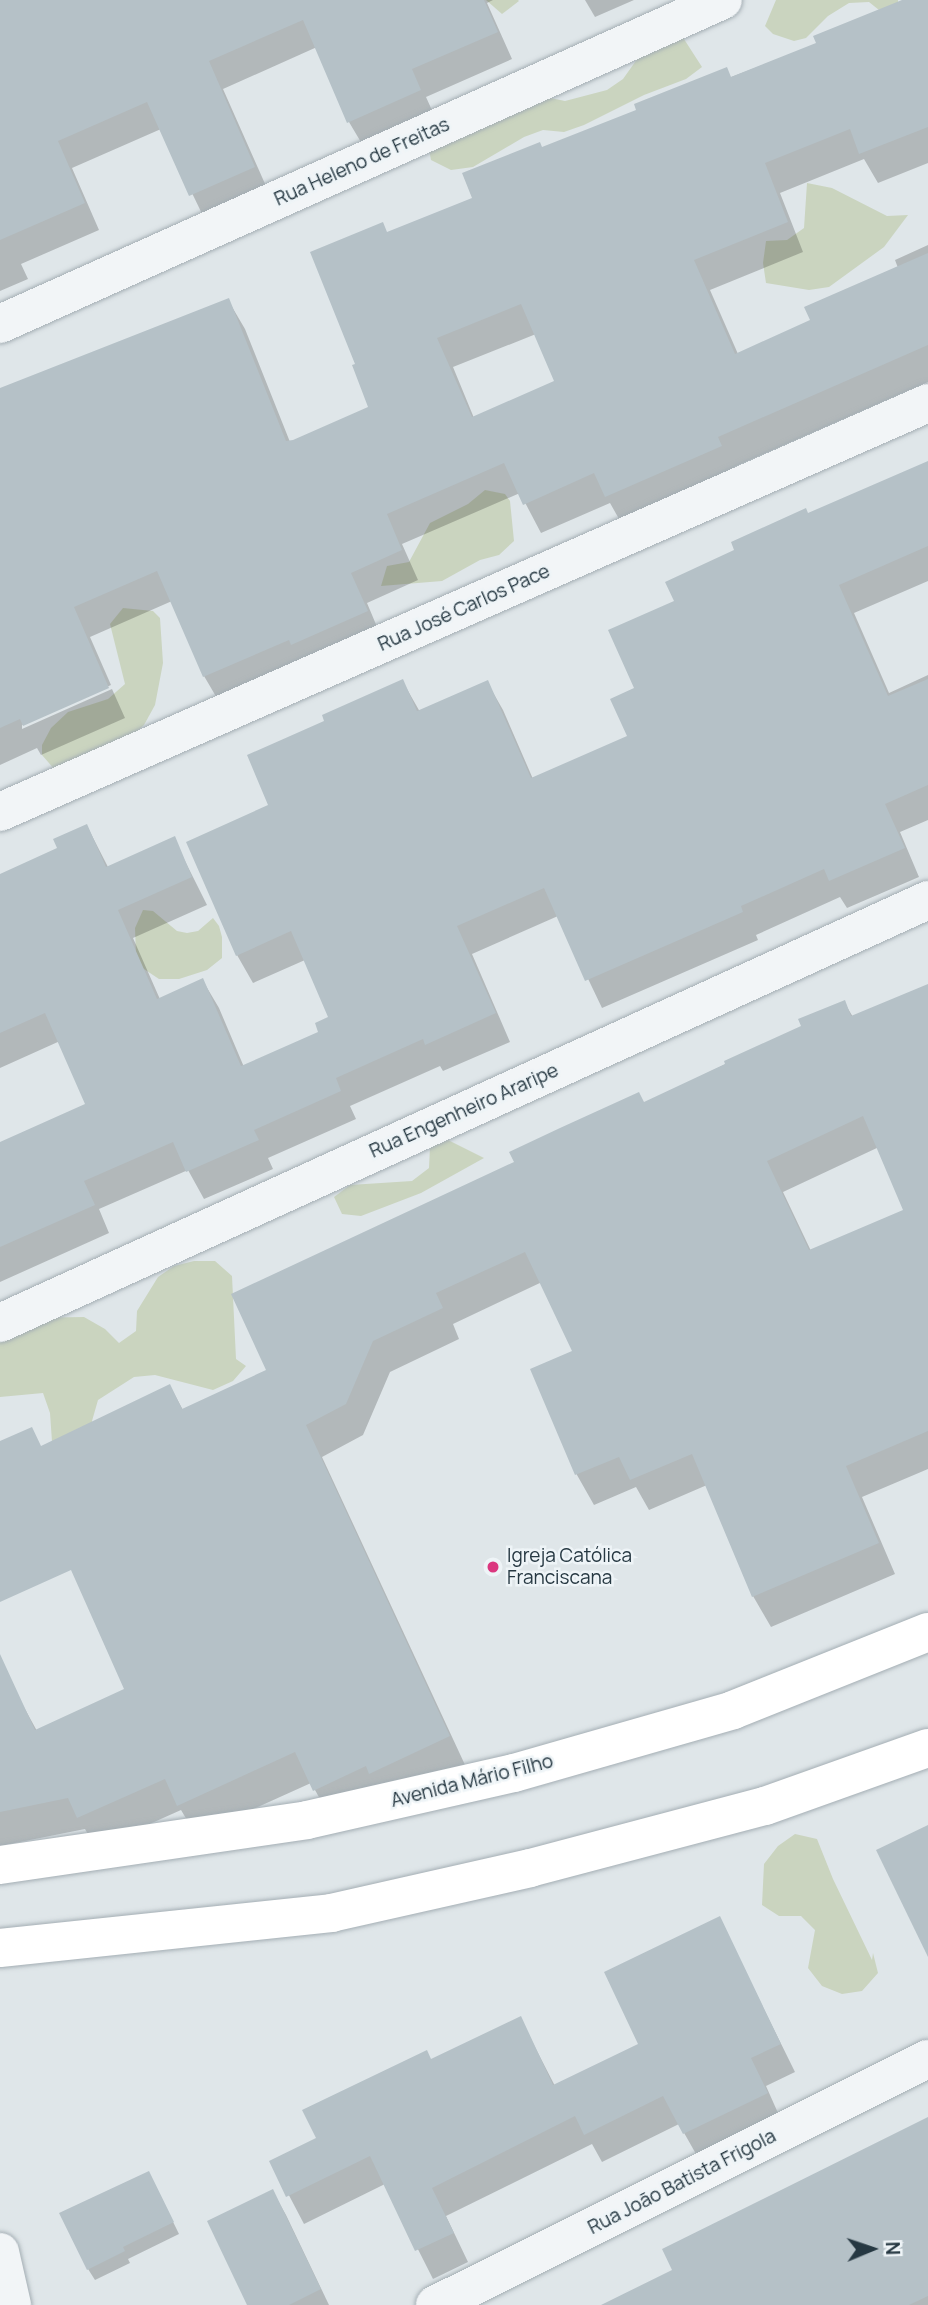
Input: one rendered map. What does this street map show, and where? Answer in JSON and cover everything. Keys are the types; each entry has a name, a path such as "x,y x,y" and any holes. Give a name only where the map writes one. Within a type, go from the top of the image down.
{"main road":[{"name":"Avenida Mário Filho","path":"0,1865 307,1820 514,1773 733,1710 928,1632"},
{"path":"0,1948 331,1913 530,1868 765,1806 928,1748"}],"street":[{"name":"Rua Heleno de Freitas","path":"0,324 723,0"},
{"name":"Rua José Carlos Pace","path":"0,812 928,403"},
{"name":"Rua Engenheiro Araripe","path":"0,1323 928,900"},
{"name":"Rua João Batista Frigola","path":"435,2305 928,2059"},
{"path":"0,2252 12,2305"}],"green space":[{"path":"486,0 518,0 519,1 502,14"},
{"path":"776,0 898,0 898,3 879,10 869,2 849,3 828,16 806,38 794,41 773,34 765,26"},
{"path":"682,36 702,67 686,79 644,95 584,125 564,132 543,130 524,137 473,167 451,170 431,160 429,149 536,95 565,101 607,90 623,79 650,41"},
{"path":"807,183 832,188 887,216 908,215 884,247 829,287 809,290 766,283 763,263 766,241 787,240 804,228"},
{"path":"485,490 505,494 510,501 514,541 499,555 480,560 442,581 381,586 387,566 409,562 430,523 468,504"},
{"path":"123,608 153,611 160,618 163,663 155,705 144,725 134,734 55,770 42,755 42,745 51,728 68,712 108,699 125,684 110,624"},
{"path":"143,910 153,911 177,931 187,933 198,931 213,918 222,937 222,958 207,970 179,979 159,979 141,967 136,956 135,928"},
{"path":"448,1140 484,1158 421,1193 361,1216 342,1214 334,1197 350,1185 412,1181 429,1168 430,1147"},
{"path":"194,1261 215,1261 232,1276 236,1359 246,1366 233,1381 213,1390 155,1375 134,1377 98,1400 92,1421 98,1443 53,1456 50,1413 43,1393 0,1397 0,1326 23,1318 84,1317 105,1329 119,1343 136,1331 137,1311 158,1277 174,1266"},
{"path":"795,1834 817,1839 872,1960 873,1953 878,1973 862,1991 842,1994 822,1986 808,1968 815,1930 801,1916 779,1916 762,1905 764,1864 778,1846"}],"building":[{"path":"0,0 484,0 498,32 412,69 421,90 347,123 303,20 209,61 255,167 189,196 147,102 58,141 85,203 0,240"},
{"path":"902,0 928,0 928,127 859,154 850,129 765,163 788,222 694,260 735,354 810,320 804,307 928,253 928,345 718,437 722,446 605,497 594,473 523,505 504,463 387,514 402,550 351,573 368,611 291,645 289,640 203,677 157,571 74,607 109,688 23,726 20,719 0,728 0,388 229,298 286,441 293,440 368,407 352,365 355,364 310,252 383,222 387,232 472,198 462,173 540,142 542,147 636,110 634,104 727,67 731,77 816,43 813,36","holes":["521,304 554,381 472,417 437,338"]},
{"path":"928,461 928,546 839,585 888,696 928,679 928,785 885,804 905,848 829,881 824,869 741,906 743,912 585,981 544,888 457,926 496,1013 425,1045 423,1039 336,1078 341,1091 254,1130 259,1140 186,1172 173,1142 84,1181 95,1205 0,1247 0,1142 85,1104 45,1013 0,1033 0,874 57,848 53,839 87,824 106,867 175,836 192,877 118,910 157,999 203,978 241,1066 318,1032 315,1023 328,1017 291,931 236,956 186,842 268,805 247,755 324,721 322,715 403,679 417,711 488,680 531,778 627,736 610,699 634,688 608,630 674,601 665,582 734,550 731,542 806,508 808,513"},
{"path":"928,984 928,1431 846,1466 879,1543 752,1597 692,1454 630,1480 619,1457 575,1475 530,1369 572,1351 525,1252 436,1293 443,1308 373,1341 346,1404 306,1425 450,1736 369,1774 366,1766 313,1791 295,1752 177,1806 165,1779 77,1818 68,1798 0,1812 0,1654 35,1730 124,1689 71,1570 0,1602 0,1441 32,1427 41,1446 170,1384 182,1409 266,1370 231,1294 514,1162 509,1152 560,1128 639,1092 644,1102 725,1064 724,1061 801,1026 798,1019 845,1000 851,1016","holes":["863,1116 903,1210 809,1250 767,1161"]},
{"path":"928,1825 928,1957 876,1850"},
{"path":"720,1916 781,2044 751,2058 768,2093 683,2134 663,2096 584,2135 575,2116 432,2188 454,2233 415,2251 370,2156 286,2197 269,2161 316,2138 302,2110 427,2050 431,2059 521,2016 553,2085 638,2044 604,1972"},
{"path":"928,2117 928,2296 909,2305 601,2305 672,2270 662,2249"},
{"path":"149,2171 174,2222 123,2247 125,2251 87,2270 59,2213"},
{"path":"273,2189 321,2289 289,2305 247,2305 207,2221"}],"place":[{"name":"Igreja Católica Franciscana","path":"493,1567"}]}
